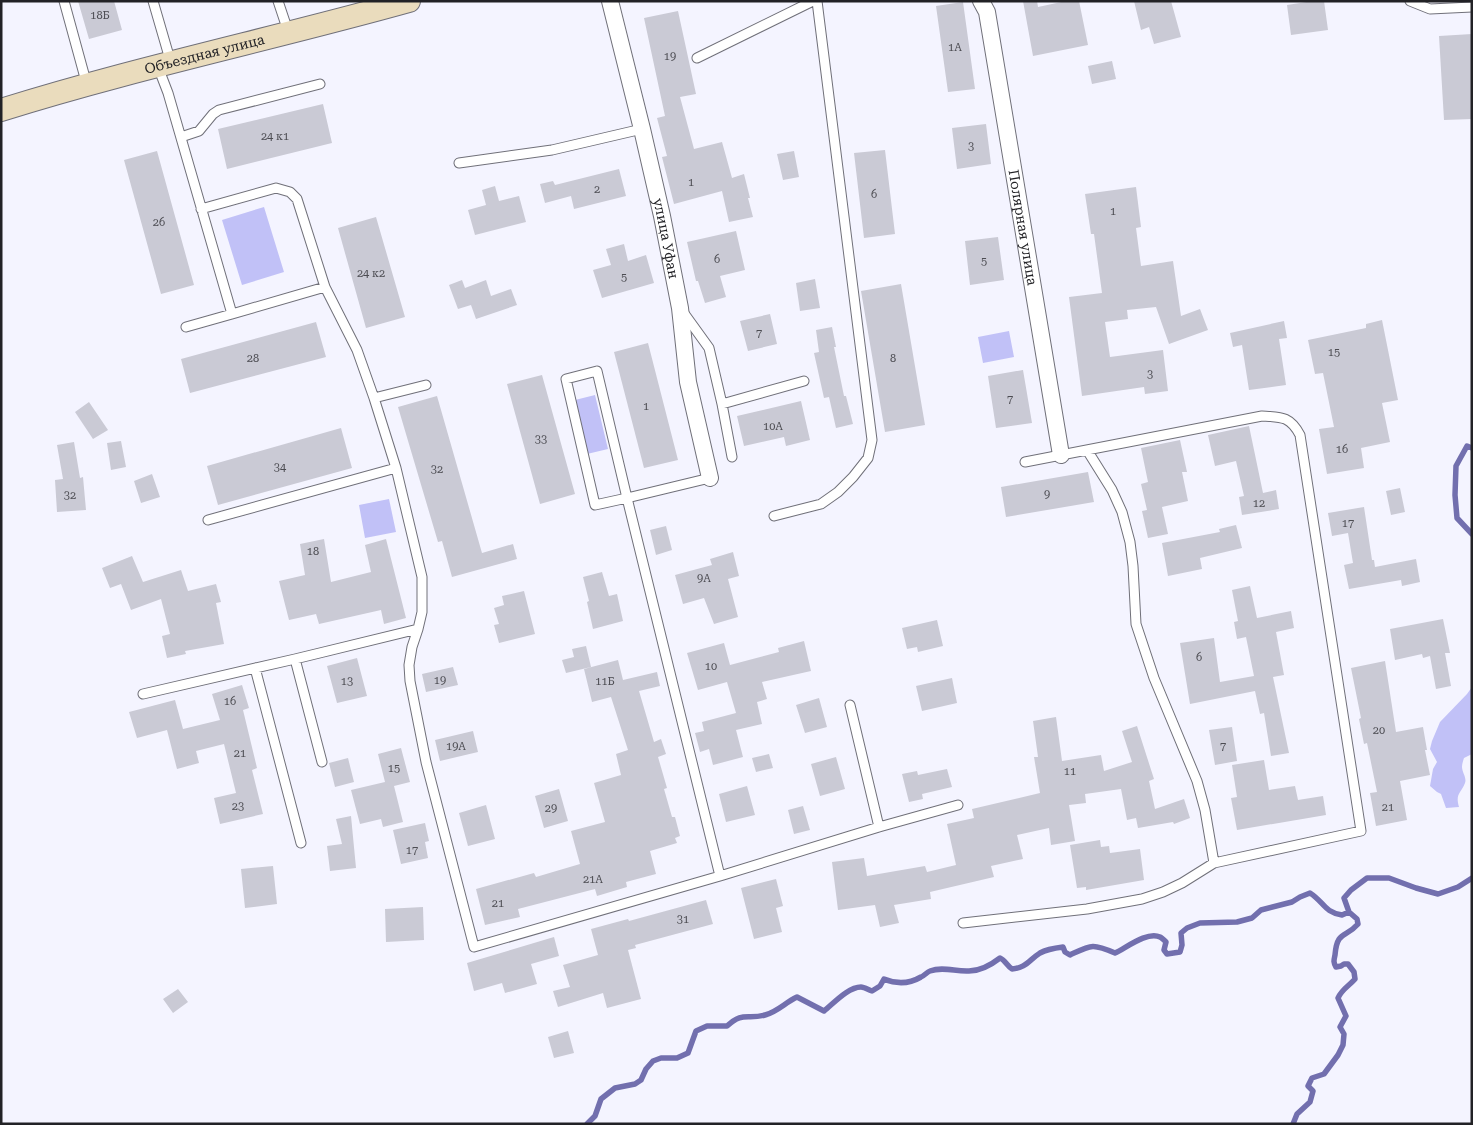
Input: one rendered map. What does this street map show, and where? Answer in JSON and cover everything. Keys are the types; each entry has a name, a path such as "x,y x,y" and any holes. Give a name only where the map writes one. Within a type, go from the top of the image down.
{"main road":[{"name":"Объездная улица","path":"1,110 87,85 289,34 409,1"}],"street":[{"name":"улица Уфан","path":"610,1 662,216 680,308 688,382 710,478"},
{"name":"Полярная улица","path":"981,1 987,12 1062,455"}],"lane":[{"path":"64,1 87,85"},
{"path":"153,1 165,65 168,93 232,314"},
{"path":"278,1 289,34"},
{"path":"697,58 813,1"},
{"path":"774,516 821,504 838,492 868,458 872,440 817,1"},
{"path":"1410,1 1430,9 1472,7"},
{"path":"181,137 198,131 219,110 320,84"},
{"path":"459,163 552,150 642,129"},
{"path":"201,209 276,188 290,192 297,199 325,287 356,350 374,398 396,468 422,577 422,612 409,664 410,681 426,762 474,947 958,805"},
{"path":"186,327 325,287"},
{"path":"680,308 709,348 732,457"},
{"path":"710,478 627,498 595,505 566,379 598,371 627,498 720,876"},
{"path":"722,404 804,381"},
{"path":"374,398 426,385"},
{"path":"963,923 1087,909 1142,899 1182,884 1214,863 1361,831 1300,435 1295,425 1287,419 1262,416 1025,462"},
{"path":"1087,450 1112,490 1122,512 1134,566 1136,624 1154,678 1197,781 1205,810 1214,863"},
{"path":"208,520 396,468"},
{"path":"142,694 418,629"},
{"path":"295,659 322,762"},
{"path":"255,668 301,843"},
{"path":"850,704 879,827"}],"shaded area":[{"path":"264,207 284,272 242,285 222,220"},
{"path":"1009,331 1014,357 983,363 978,337"},
{"path":"595,395 608,449 587,454 575,400"},
{"path":"389,499 396,532 365,538 359,505"},
{"path":"1472,687 1472,754 1464,758 1463,762 1462,769 1465,781 1458,796 1459,807 1446,808 1441,794 1430,786 1433,769 1437,762 1430,749 1440,722"}],"building":[{"path":"78,1 114,1 122,30 89,39"},
{"path":"1023,1 1037,1 1038,7 1066,1 1079,1 1088,45 1033,56"},
{"path":"1134,1 1171,1 1181,37 1154,44 1149,27 1141,30"},
{"path":"1324,1 1328,30 1291,35 1287,5"},
{"path":"963,2 975,89 948,92 936,6"},
{"path":"678,11 696,94 680,97 694,149 722,142 732,178 744,174 753,217 729,222 722,191 674,204 662,157 667,156 657,118 665,116 644,18"},
{"path":"1472,34 1472,119 1444,120 1439,36"},
{"path":"1112,61 1116,79 1092,84 1088,66"},
{"path":"323,104 332,143 227,169 218,129"},
{"path":"986,124 991,164 957,169 952,128"},
{"path":"885,150 895,234 864,238 854,153"},
{"path":"157,151 194,285 161,294 124,160"},
{"path":"794,151 799,177 783,180 777,154"},
{"path":"619,169 626,196 574,209 571,196 545,203 540,184 553,181 555,185"},
{"path":"495,186 499,201 519,196 526,222 475,235 468,210 486,205 482,190"},
{"path":"1136,187 1141,227 1136,228 1141,266 1173,261 1181,316 1200,309 1208,330 1169,344 1156,307 1127,310 1128,319 1105,322 1110,357 1163,350 1168,391 1145,394 1144,387 1082,396 1069,297 1102,293 1094,234 1091,234 1085,194"},
{"path":"376,217 405,317 366,328 338,228"},
{"path":"736,231 745,270 720,276 726,297 705,303 698,281 696,281 687,242"},
{"path":"998,237 1004,280 970,285 965,241"},
{"path":"624,244 628,261 646,255 654,283 602,298 593,270 611,265 606,249"},
{"path":"815,279 820,308 800,311 796,283"},
{"path":"462,280 465,288 486,280 491,296 511,289 517,305 476,319 471,305 458,309 449,285"},
{"path":"901,284 925,425 885,432 861,291"},
{"path":"770,314 777,344 748,351 740,321"},
{"path":"1382,320 1398,400 1382,403 1390,442 1361,448 1364,468 1327,474 1319,429 1334,427 1323,373 1315,374 1308,340 1366,328 1366,324"},
{"path":"1284,321 1287,338 1279,339 1286,385 1249,390 1242,345 1233,347 1230,333"},
{"path":"316,322 326,357 190,393 181,359"},
{"path":"832,327 844,396 846,396 853,424 836,428 829,397 824,398 814,353 819,352 816,330"},
{"path":"648,343 678,460 644,468 614,352"},
{"path":"1023,370 1032,423 996,428 988,376"},
{"path":"542,375 575,494 540,504 507,384"},
{"path":"437,396 482,553 513,544 517,559 452,577 442,541 438,542 398,407"},
{"path":"801,401 810,440 786,446 784,437 744,446 737,416"},
{"path":"89,402 108,430 93,439 75,412"},
{"path":"1249,426 1263,493 1276,490 1279,509 1242,515 1239,497 1244,496 1236,461 1215,466 1208,435"},
{"path":"341,428 352,468 218,505 207,466"},
{"path":"1180,440 1187,472 1182,472 1188,501 1162,507 1168,534 1148,538 1142,511 1147,510 1141,484 1148,482 1141,448"},
{"path":"121,441 126,467 111,470 107,443"},
{"path":"74,442 80,478 83,477 86,510 57,512 55,480 63,479 57,445"},
{"path":"1088,472 1094,502 1006,517 1001,487"},
{"path":"152,474 160,497 141,503 134,481"},
{"path":"1400,488 1405,512 1391,515 1386,491"},
{"path":"1364,507 1372,560 1374,560 1375,567 1416,559 1420,582 1402,586 1401,580 1349,589 1344,565 1353,563 1348,533 1332,536 1328,513"},
{"path":"1236,525 1242,548 1200,558 1202,569 1168,576 1162,543 1220,532 1219,529"},
{"path":"666,526 672,550 656,555 650,530"},
{"path":"324,539 331,582 371,572 365,545 386,539 406,618 384,624 381,610 319,624 316,614 289,620 279,581 305,575 300,544"},
{"path":"733,552 739,576 728,579 738,617 714,624 704,598 683,604 675,575 712,565 710,559"},
{"path":"132,556 143,582 181,570 188,591 216,584 221,602 216,603 224,644 185,651 186,654 167,658 162,636 170,634 161,599 131,610 121,584 110,588 102,568"},
{"path":"602,572 609,596 617,594 623,621 593,629 583,577"},
{"path":"1250,586 1257,618 1291,611 1294,628 1276,632 1284,675 1273,677 1289,753 1271,756 1264,713 1260,714 1255,691 1190,704 1180,643 1214,638 1220,682 1254,676 1246,637 1237,639 1234,622 1238,621 1232,590"},
{"path":"524,591 535,634 499,643 494,625 499,624 494,608 504,605 502,596"},
{"path":"1443,619 1450,653 1445,653 1451,686 1436,689 1430,656 1423,658 1422,654 1395,660 1390,629"},
{"path":"937,620 943,646 918,652 917,647 907,649 902,628"},
{"path":"804,641 811,671 762,682 767,699 757,702 762,724 736,730 743,757 713,765 709,749 700,752 695,733 704,731 702,722 736,713 727,682 698,690 687,653 724,643 730,665 779,652 778,648"},
{"path":"586,646 591,667 566,673 562,660 574,657 572,649"},
{"path":"357,658 367,696 337,703 327,666"},
{"path":"618,660 623,680 657,672 660,686 639,691 654,742 661,739 666,754 658,757 667,788 664,789 680,836 675,838 677,843 650,851 656,874 626,882 627,887 597,896 595,889 518,909 520,917 485,925 476,889 534,873 536,877 580,864 571,831 605,822 594,783 621,775 616,754 628,750 611,697 592,702 584,669"},
{"path":"1385,661 1396,732 1423,727 1430,775 1400,781 1407,820 1376,826 1370,793 1377,792 1367,743 1364,744 1351,668"},
{"path":"453,667 458,685 426,692 422,674"},
{"path":"952,678 957,703 922,711 916,686"},
{"path":"242,685 249,708 243,710 257,768 252,770 263,814 220,824 214,798 236,793 224,744 196,751 199,763 177,769 167,730 137,738 129,712 175,700 183,729 220,720 212,694"},
{"path":"819,698 827,727 805,733 796,705"},
{"path":"1056,717 1062,761 1101,755 1104,771 1132,762 1122,731 1137,726 1154,779 1149,781 1155,809 1184,799 1190,818 1174,824 1173,822 1138,828 1136,818 1127,820 1121,789 1085,794 1086,803 1069,805 1075,841 1051,845 1049,828 1017,835 1023,859 991,866 994,877 930,892 931,899 894,905 899,923 880,927 875,905 838,910 832,862 864,858 867,876 925,866 927,872 956,865 947,824 974,818 972,809 1040,793 1034,757 1038,757 1033,721"},
{"path":"1232,727 1237,761 1215,765 1209,730"},
{"path":"473,731 478,752 440,761 435,740"},
{"path":"401,748 410,782 394,786 403,822 383,827 381,819 360,824 351,790 385,782 378,754"},
{"path":"769,754 773,768 756,772 752,758"},
{"path":"836,757 845,789 820,796 811,764"},
{"path":"348,758 354,782 335,787 329,763"},
{"path":"1264,760 1269,790 1295,786 1298,800 1323,796 1326,815 1237,830 1231,798 1237,797 1232,765"},
{"path":"947,769 952,787 922,794 923,799 909,802 902,774 917,771 918,775"},
{"path":"747,786 755,815 726,822 719,794"},
{"path":"559,789 568,821 544,828 535,796"},
{"path":"486,805 495,839 468,846 459,813"},
{"path":"803,806 810,830 794,834 788,810"},
{"path":"351,816 356,868 330,871 327,846 342,844 336,819"},
{"path":"425,823 429,841 425,842 428,858 401,864 393,830"},
{"path":"1100,840 1101,847 1109,846 1110,853 1140,849 1144,880 1086,890 1086,887 1077,888 1070,845"},
{"path":"273,866 277,904 245,908 241,869"},
{"path":"776,879 783,906 776,908 782,932 754,939 741,888"},
{"path":"706,900 713,924 635,945 636,948 628,950 641,999 607,1008 603,993 558,1007 553,991 570,987 563,965 598,955 591,929 628,919 629,921"},
{"path":"423,907 424,940 386,942 385,909"},
{"path":"554,937 559,956 531,964 537,984 505,993 502,983 474,991 467,963"},
{"path":"178,989 188,1002 173,1013 163,999"},
{"path":"568,1031 574,1053 554,1058 548,1037"}],"waterway":[{"path":"1472,448 1467,446 1456,466 1455,495 1457,518 1472,534"},
{"path":"1293,1124 1297,1114 1310,1102 1313,1091 1308,1086 1312,1078 1324,1074 1343,1045 1344,1034 1340,1027 1346,1016 1338,998 1355,979 1354,972 1348,964 1336,967 1334,960 1340,938 1358,924 1357,919 1349,912 1344,898 1367,878 1389,878 1438,894 1458,887 1472,878"},
{"path":"587,1124 595,1116 601,1099 615,1088 635,1084 641,1080 646,1069 653,1061 661,1058 677,1058 688,1053 696,1031 707,1026 727,1026 732,1021 741,1017 769,1014 797,997 824,1011 851,990 861,987 872,991 880,986 884,979 902,983 912,981 935,970 973,971 986,967 1000,958 1012,969 1024,965 1043,952 1063,947 1065,952 1070,955 1092,946 1115,953 1149,936 1160,937 1165,941 1164,950 1167,954 1180,952 1182,945 1181,933 1187,928 1200,923 1237,922 1252,918 1261,910 1292,902 1310,893 1331,912 1342,915 1349,912"}]}
